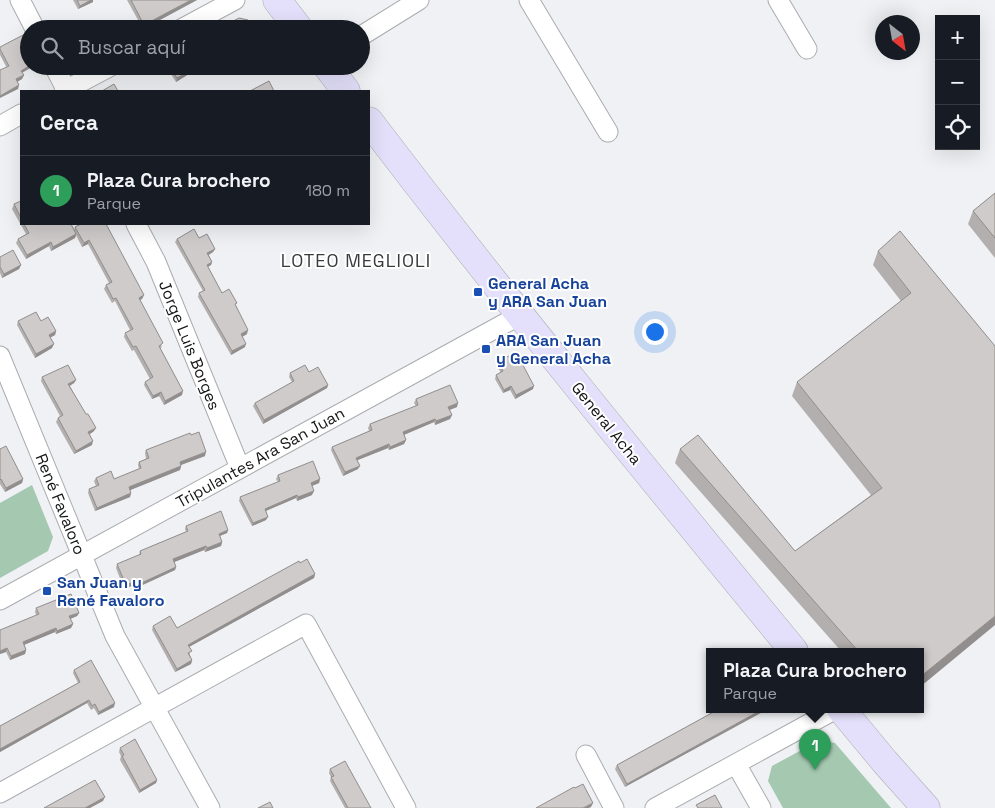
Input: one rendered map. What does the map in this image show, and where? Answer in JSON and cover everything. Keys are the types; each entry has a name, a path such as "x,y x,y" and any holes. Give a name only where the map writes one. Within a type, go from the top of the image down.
{"main road":[{"path":"277,0 292,20"},
{"path":"334,75 345,90"},
{"name":"General Acha","path":"370,122 520,315 792,648"},
{"path":"844,713 926,808"}],"street":[{"path":"20,0 30,20"},
{"path":"198,20 235,0"},
{"path":"370,30 419,0"},
{"path":"529,0 608,132"},
{"path":"778,0 807,49"},
{"path":"58,75 66,90"},
{"path":"68,90 95,75"},
{"path":"0,126 20,115"},
{"name":"Jorge Luis Borges","path":"137,225 156,262 240,468"},
{"name":"Tripulantes Ara San Juan","path":"0,600 520,315"},
{"name":"René Favaloro","path":"0,356 115,636 210,808"},
{"path":"0,793 306,624 406,808"},
{"path":"655,808 829,713"},
{"path":"586,755 614,808"},
{"path":"736,764 760,808"}],"green space":[{"path":"32,485 53,537 48,551 0,578 0,503"},
{"path":"820,740 835,743 891,808 783,808 768,781 772,766"}],"building":[{"path":"77,0 91,0 80,6"},
{"path":"131,0 191,0 153,20 141,20"},
{"path":"20,37 20,75 24,75 16,79 19,85 0,96 0,70 9,66 0,47"},
{"path":"269,81 274,90 252,90"},
{"path":"114,84 117,90 104,90"},
{"path":"995,193 995,238 973,211"},
{"path":"20,201 20,216 14,204"},
{"path":"25,225 72,225 76,234 53,247 51,242 27,255 18,239 29,233"},
{"path":"79,225 107,225 144,295 139,298 163,343 159,346 183,391 165,401 161,392 153,396 145,382 153,377 136,346 133,347 125,333 133,329 116,298 113,299 106,285 112,282 89,240 84,243 75,227"},
{"path":"194,229 199,238 207,234 215,249 207,253 212,262 207,265 222,293 229,289 248,330 241,334 246,344 232,351 199,293 205,290 177,239"},
{"path":"900,231 995,346 995,616 924,674 924,648 855,648 680,449 698,435 795,551 882,488 797,382 911,293 878,251"},
{"path":"13,250 21,265 4,274 0,267 0,257"},
{"path":"36,312 41,321 48,317 56,331 49,335 54,344 36,354 18,321"},
{"path":"516,352 534,386 516,395 511,386 504,390 496,375 503,371 498,362"},
{"path":"68,365 76,380 68,384 96,428 88,432 93,441 76,451 58,418 63,415 42,377"},
{"path":"305,365 309,372 318,367 328,385 264,420 255,403 294,381 290,373"},
{"path":"450,385 458,403 448,407 452,415 436,421 435,419 403,432 406,440 390,447 389,444 356,458 360,466 345,472 332,447 372,430 370,424 418,405 416,399"},
{"path":"199,432 206,452 180,462 181,466 129,487 131,493 97,508 89,489 99,485 96,478 111,471 114,479 141,468 139,462 149,458 146,450 190,433 191,435"},
{"path":"6,446 23,479 6,488 0,480 0,449"},
{"path":"313,461 320,479 311,483 314,491 298,497 297,495 265,509 268,517 253,523 240,497 280,481 278,475"},
{"path":"221,511 228,530 219,534 222,542 173,559 176,567 137,585 136,581 126,585 117,564 141,554 140,551 188,531 186,526"},
{"path":"307,559 315,574 188,645 192,651 188,653 192,660 177,669 153,626 170,616 177,628 299,561 300,563"},
{"path":"71,594 79,613 69,616 73,624 57,631 56,628 23,642 26,650 11,656 7,648 0,651 0,630 39,614 36,608"},
{"path":"91,660 115,703 99,712 95,704 92,706 89,700 0,749 0,726 80,682 74,670"},
{"path":"712,713 756,713 627,784 617,765"},
{"path":"135,739 157,780 140,790 122,756 124,755 120,748"},
{"path":"345,761 371,808 348,808 331,777 334,776 330,769"},
{"path":"95,780 105,797 85,808 44,808"},
{"path":"583,784 593,803 583,808 536,808 574,787"},
{"path":"715,795 722,808 698,808 696,805"},
{"path":"270,802 273,808 258,808"}],"place":[{"name":"General Acha y ARA San Juan","path":"478,292"},
{"name":"ARA San Juan y General Acha","path":"486,349"},
{"name":"San Juan y René Favaloro","path":"47,591"},
{"name":"Plaza Cura brochero","path":"815,770"}],"district":[{"name":"LOTEO MEGLIOLI","path":"356,261"}]}
